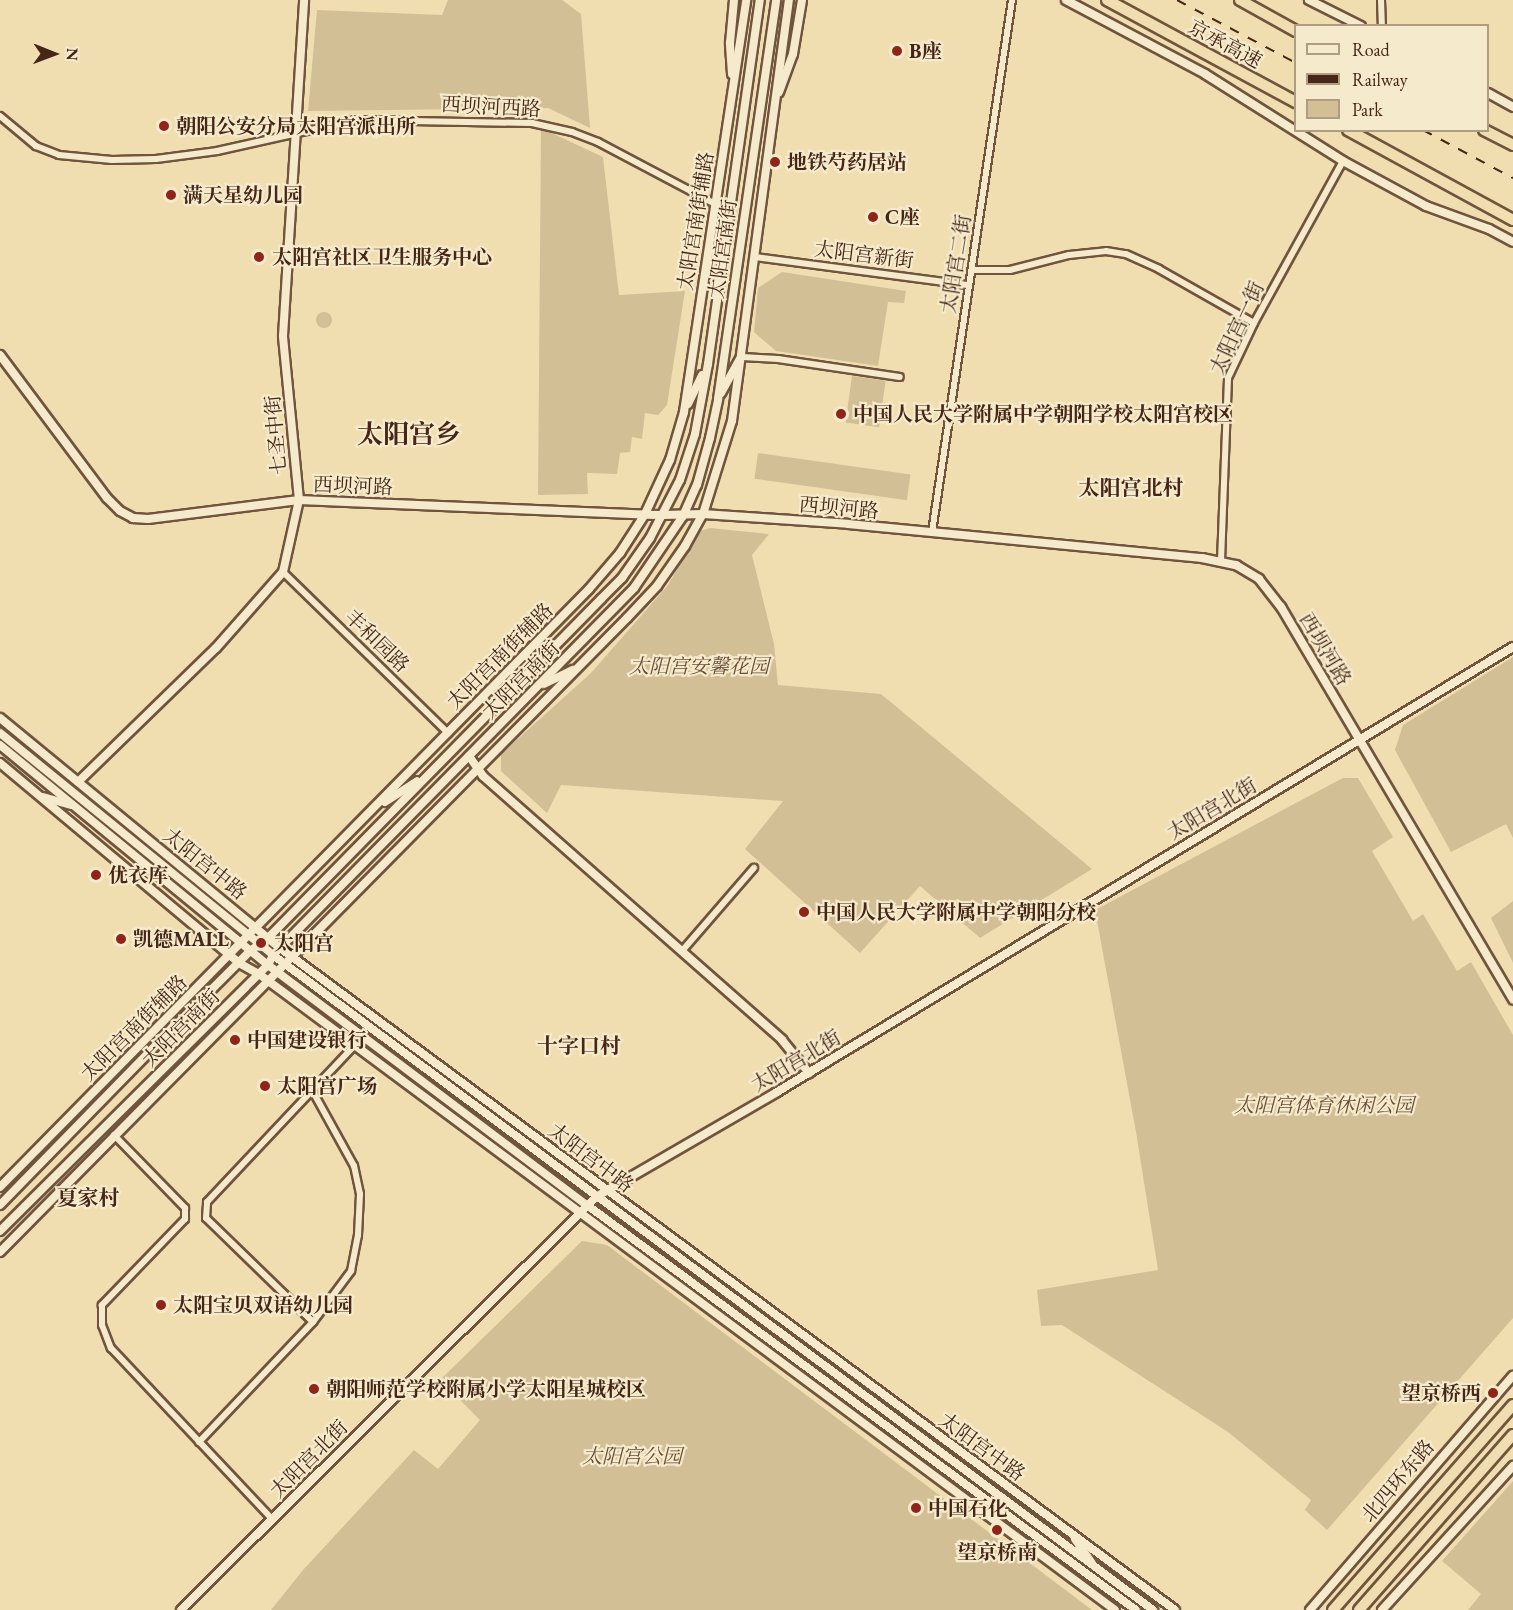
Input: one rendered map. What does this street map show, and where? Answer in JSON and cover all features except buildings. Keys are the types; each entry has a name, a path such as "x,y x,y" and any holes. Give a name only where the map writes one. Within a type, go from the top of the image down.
{"highway":[{"name":"京承高速","path":"1107,0 1294,101"},
{"path":"1240,0 1294,30"},
{"path":"1352,132 1513,219"},
{"path":"1488,132 1513,145"},
{"name":"北四环东路","path":"1333,1610 1513,1405"},
{"path":"1359,1610 1513,1435"}],"street":[{"name":"七圣中街","path":"78,782 216,648 283,572 299,500 283,336 303,0"},
{"path":"733,91 730,43 734,0"},
{"name":"太阳宫南街辅路","path":"0,1187 589,589 620,553 645,514 670,460 684,412 746,0"},
{"name":"太阳宫南街","path":"0,1205 250,951 269,938 622,578 663,515 680,480 695,434 708,364 760,0"},
{"name":"太阳宫南街","path":"0,1231 268,965 277,952 634,588 683,516 697,485 711,438 776,0"},
{"path":"718,399 742,356 789,0"},
{"path":"773,109 793,54 802,0"},
{"name":"太阳宫二街","path":"932,532 1012,0"},
{"path":"1066,0 1205,74 1294,130"},
{"path":"1309,0 1357,24"},
{"path":"1381,0 1382,24"},
{"path":"1489,94 1513,107"},
{"name":"西坝河西路","path":"0,116 36,146 59,155 112,160 156,159 217,151 356,120 501,122 544,126 598,142 715,204"},
{"path":"1297,132 1343,161 1426,206 1489,229 1513,243"},
{"name":"太阳宫一街","path":"1221,561 1228,378 1254,323 1343,161"},
{"path":"715,204 728,215"},
{"path":"972,270 1010,270 1078,254 1106,251 1126,254 1159,269 1254,323"},
{"name":"太阳宫新街","path":"755,257 969,285"},
{"name":"西坝河路","path":"0,354 107,498 120,511 133,518 148,519 299,500 683,516 703,514 932,532 1221,561 1248,572 1269,590 1360,738 1513,999"},
{"path":"742,356 900,377"},
{"name":"太阳宫南街","path":"0,1252 657,586 703,514 732,421 742,356"},
{"path":"684,412 708,364"},
{"name":"丰和园路","path":"283,572 448,733"},
{"name":"太阳宫北街","path":"181,1610 596,1197 809,1073 1513,647"},
{"path":"538,686 578,668"},
{"name":"太阳宫中路","path":"0,718 269,938 284,963 1097,1571 1153,1610"},
{"name":"太阳宫中路","path":"0,733 261,945 291,957 1174,1610"},
{"name":"太阳宫中路","path":"0,745 276,972 587,1205 1136,1610"},
{"path":"469,756 477,770 782,1040 809,1073"},
{"path":"0,763 239,963 268,980 1115,1610"},
{"path":"58,766 90,806"},
{"path":"371,811 430,773"},
{"path":"40,796 75,806"},
{"path":"128,870 138,858"},
{"path":"682,951 754,868"},
{"path":"313,1322 206,1218 207,1202 354,1046"},
{"path":"424,1054 450,1087"},
{"path":"401,1080 436,1091"},
{"path":"199,1442 313,1322 351,1271 358,1235 360,1194 354,1166 312,1089"},
{"path":"114,1135 185,1208 185,1219 102,1305 102,1325 111,1348 272,1519"},
{"path":"698,1287 711,1310"},
{"name":"北四环东路","path":"1310,1610 1513,1377"},
{"path":"907,1441 924,1468"},
{"path":"1382,1610 1513,1466"},
{"path":"1070,1533 1097,1571"},
{"path":"1047,1560 1080,1569"}],"green space":[{"path":"448,0 562,0 581,14 590,128 548,108 308,111 317,10 442,15"},
{"path":"541,128 603,157 619,295 685,291 667,405 658,415 645,413 642,439 632,437 630,452 620,453 617,474 587,473 588,494 538,495"},
{"path":"782,272 906,291 904,303 888,302 878,366 776,351 754,332 758,288"},
{"path":"324,312 330,314 332,320 330,326 324,328 318,326 316,320 318,314"},
{"path":"852,376 886,381 879,427 845,423"},
{"path":"758,453 911,474 907,500 754,479"},
{"name":"太阳宫安馨花园","path":"710,528 769,534 752,555 774,644 778,685 881,694 1092,869 980,938 920,886 860,953 745,849 783,801 561,785 547,813 501,771 501,754 591,673 668,585 700,531"},
{"path":"1513,657 1513,838 1506,824 1451,852 1395,750 1403,725"},
{"name":"太阳宫体育休闲公园","path":"1343,778 1358,778 1393,837 1372,851 1413,921 1423,914 1457,971 1471,962 1513,1035 1513,1318 1327,1530 1305,1510 1311,1500 1228,1432 1062,1325 1041,1326 1037,1290 1158,1270 1136,1132 1095,910"},
{"path":"1513,901 1513,963 1491,918"},
{"name":"太阳宫公园","path":"582,1241 607,1245 1092,1610 271,1610 303,1570 414,1450 438,1469 480,1420 440,1380"},
{"path":"1513,1481 1513,1610 1468,1610 1481,1594 1442,1561"}],"railway":[{"path":"1177,0 1294,62"},
{"path":"1427,132 1513,178"}],"place":[{"name":"B座","path":"897,51"},
{"name":"朝阳公安分局太阳宫派出所","path":"164,126"},
{"name":"地铁芍药居站","path":"775,162"},
{"name":"满天星幼儿园","path":"171,195"},
{"name":"C座","path":"873,217"},
{"name":"太阳宫社区卫生服务中心","path":"259,257"},
{"name":"中国人民大学附属中学朝阳学校太阳宫校区","path":"841,414"},
{"name":"优衣库","path":"96,875"},
{"name":"中国人民大学附属中学朝阳分校","path":"804,912"},
{"name":"凯德MALL","path":"121,939"},
{"name":"太阳宫","path":"261,943"},
{"name":"中国建设银行","path":"235,1040"},
{"name":"太阳宫广场","path":"265,1086"},
{"name":"太阳宝贝双语幼儿园","path":"161,1305"},
{"name":"朝阳师范学校附属小学太阳星城校区","path":"314,1389"},
{"name":"望京桥西","path":"1493,1393"},
{"name":"中国石化","path":"916,1508"},
{"name":"望京桥南","path":"997,1530"}],"district":[{"name":"太阳宫乡","path":"409,435"},
{"name":"太阳宫北村","path":"1131,488"},
{"name":"十字口村","path":"579,1046"},
{"name":"夏家村","path":"88,1198"}]}
